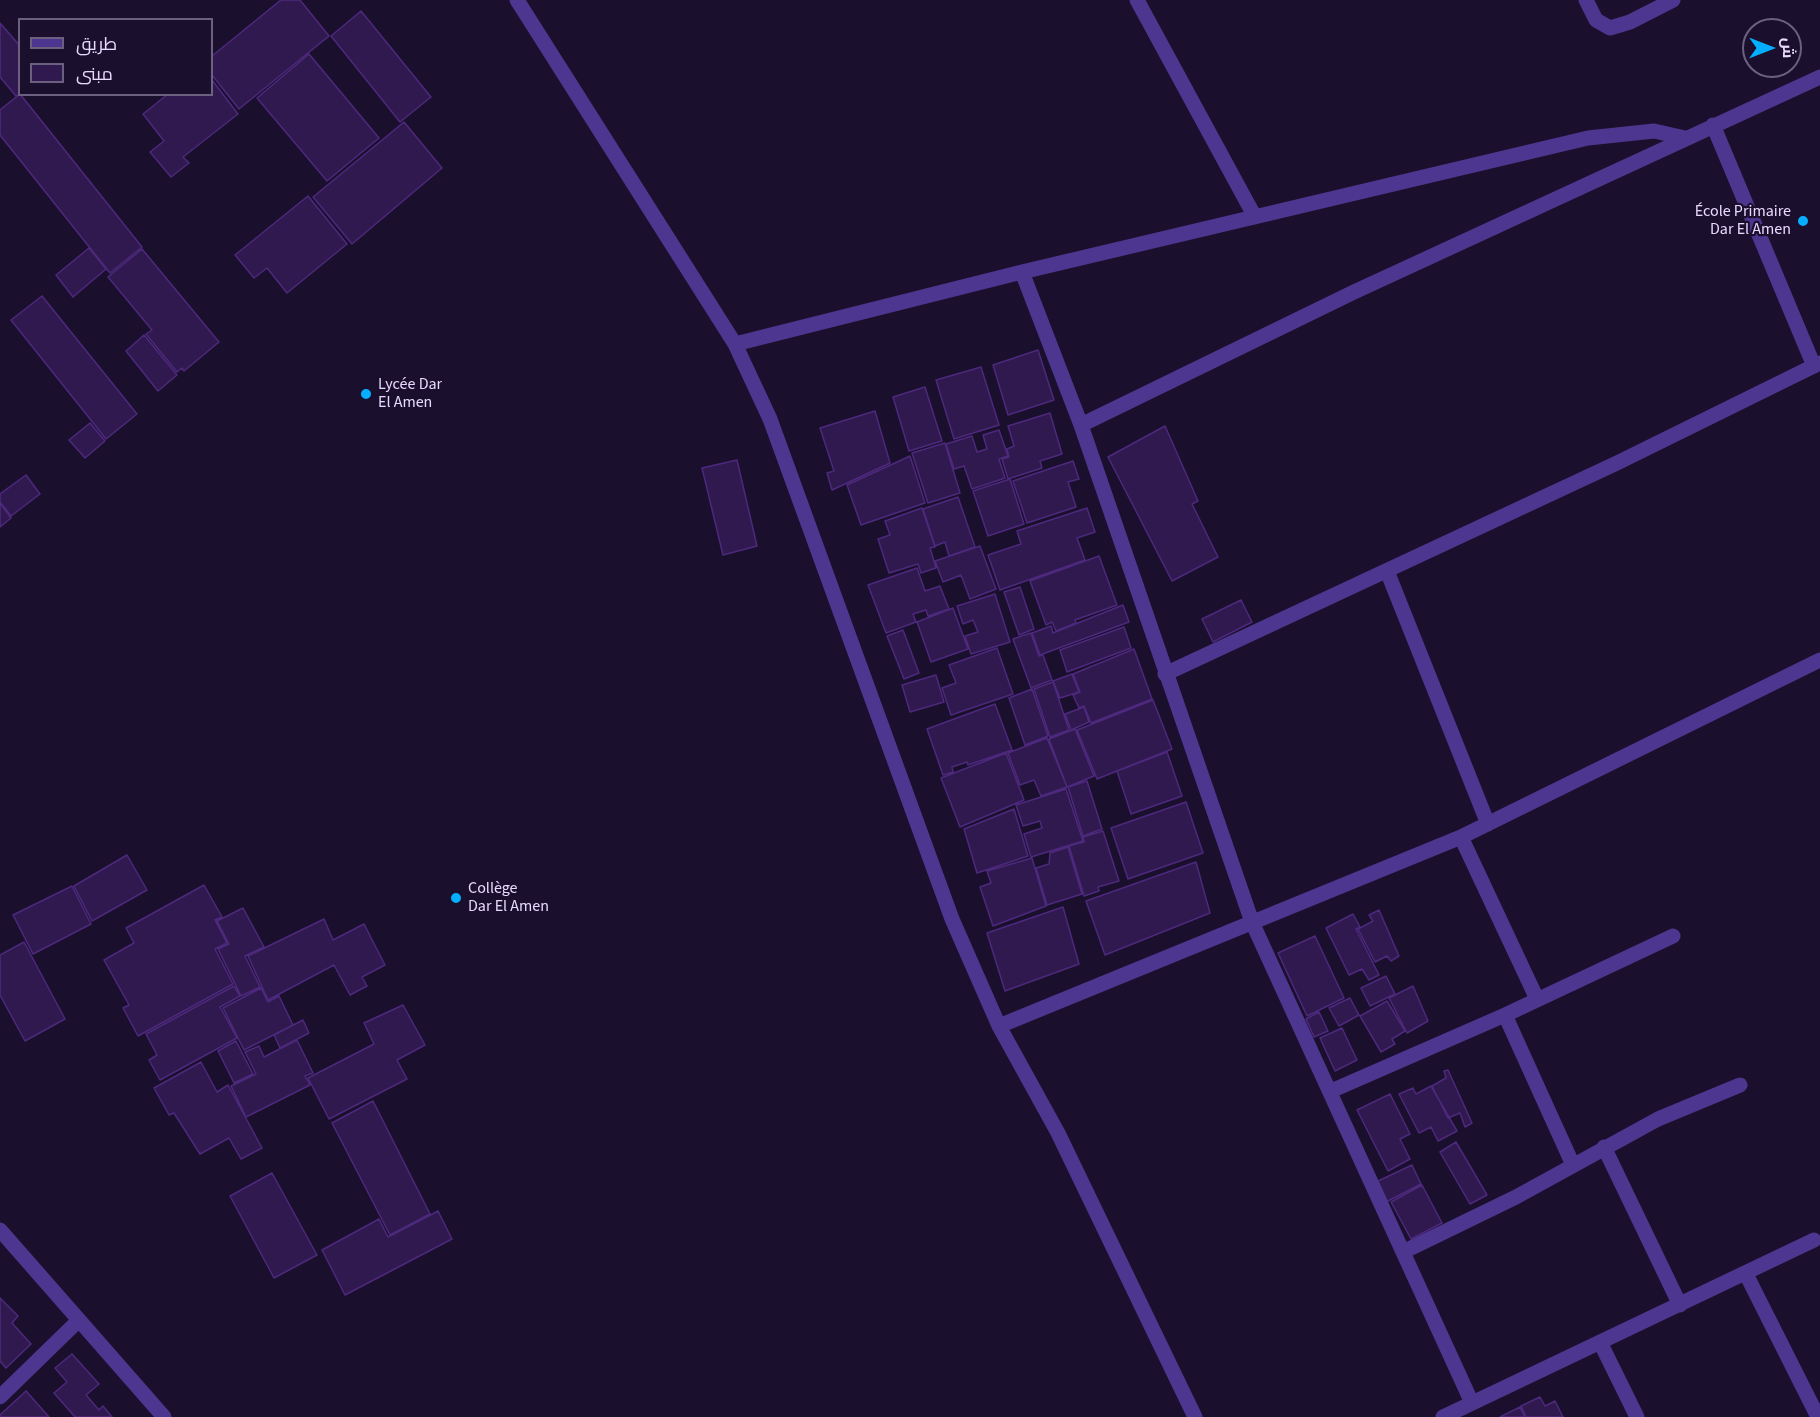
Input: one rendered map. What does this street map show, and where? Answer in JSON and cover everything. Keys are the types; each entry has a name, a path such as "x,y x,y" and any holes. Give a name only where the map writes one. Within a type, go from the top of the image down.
{"street":[{"path":"517,0 735,344 770,419 952,919 999,1026 1058,1133 1195,1417"},
{"path":"1137,0 1256,217"},
{"path":"1586,0 1596,20 1610,28 1630,22 1673,0"},
{"path":"1081,425 1354,292 1820,77"},
{"path":"1165,674 1617,463 1817,364 1713,125"},
{"path":"735,344 1022,272 1588,138 1654,131 1685,138"},
{"path":"1022,272 1081,425 1252,922 1405,1251 1472,1403"},
{"path":"1387,571 1488,824"},
{"path":"999,1026 1461,837 1820,660"},
{"path":"1461,837 1538,999"},
{"path":"1331,1091 1504,1015 1673,936"},
{"path":"1504,1015 1573,1165"},
{"path":"1405,1251 1516,1197 1658,1119 1740,1084"},
{"path":"1604,1147 1680,1305"},
{"path":"0,1230 164,1417"},
{"path":"1443,1417 1814,1240"},
{"path":"1746,1274 1818,1417"},
{"path":"0,1397 79,1320"},
{"path":"1600,1342 1637,1417"}],"building":[{"path":"281,0 300,0 329,36 239,109 213,76 213,55"},
{"path":"361,11 431,97 400,122 331,36"},
{"path":"0,23 18,44 18,95 16,96 0,77"},
{"path":"309,54 379,138 327,181 257,98"},
{"path":"213,81 238,114 183,157 189,163 171,177 150,152 164,141 143,114 166,96 213,96"},
{"path":"18,96 22,96 142,247 110,273 0,135 0,110"},
{"path":"404,122 442,168 352,244 313,197"},
{"path":"308,196 347,244 287,293 267,268 254,278 235,255"},
{"path":"89,248 106,269 73,297 56,275"},
{"path":"142,249 219,342 184,371 182,368 177,372 146,334 152,330 108,277"},
{"path":"42,296 137,414 106,439 11,320"},
{"path":"144,335 177,375 158,391 126,351"},
{"path":"1038,350 1054,400 1008,415 993,365"},
{"path":"981,367 999,425 954,439 936,380"},
{"path":"925,387 942,441 909,451 893,397"},
{"path":"875,411 890,463 832,490 827,473 834,471 820,428"},
{"path":"1050,413 1062,454 1040,461 1042,468 1008,479 1002,459 1009,457 1007,449 1014,446 1008,426"},
{"path":"90,423 105,441 85,458 69,440"},
{"path":"1165,426 1198,501 1192,504 1218,557 1172,581 1108,457"},
{"path":"999,430 1008,456 999,459 1005,478 972,489 964,466 954,469 946,444 972,436 977,452 987,449 983,435"},
{"path":"945,443 960,493 928,503 912,453"},
{"path":"910,456 925,503 861,525 847,485"},
{"path":"737,460 757,546 723,555 702,468"},
{"path":"1073,461 1079,479 1068,482 1076,507 1027,523 1013,481"},
{"path":"26,475 40,494 11,516 0,502 0,494"},
{"path":"1010,479 1024,524 988,536 973,491"},
{"path":"958,497 975,547 949,556 945,542 935,546 923,509"},
{"path":"0,503 11,518 0,527"},
{"path":"922,508 935,547 930,548 936,568 921,573 918,564 889,573 878,539 890,535 885,521"},
{"path":"1087,508 1095,532 1077,538 1085,560 1000,590 988,555 1021,544 1017,531"},
{"path":"980,546 996,589 970,599 961,575 943,582 935,561"},
{"path":"1099,556 1117,605 1075,620 1076,623 1056,631 1052,622 1046,625 1030,581"},
{"path":"917,568 925,591 940,586 949,609 928,616 926,610 913,614 916,622 886,633 868,585"},
{"path":"1020,587 1034,629 1019,635 1004,592"},
{"path":"995,594 1010,642 971,654 965,636 978,632 973,620 963,624 957,606"},
{"path":"1241,600 1252,622 1213,642 1202,619"},
{"path":"1123,605 1129,622 1040,655 1032,633 1051,626 1053,633"},
{"path":"953,608 968,649 931,662 917,622"},
{"path":"1124,627 1131,648 1067,672 1060,650"},
{"path":"903,630 919,673 904,679 887,636"},
{"path":"1031,633 1039,656 1043,655 1052,680 1031,688 1013,639"},
{"path":"997,648 1013,694 951,715 942,688 956,683 949,665"},
{"path":"1134,649 1152,699 1091,723 1084,706 1079,708 1073,695 1080,692 1073,674"},
{"path":"1072,674 1079,692 1060,698 1053,681"},
{"path":"936,675 944,702 910,712 902,685"},
{"path":"1053,682 1069,730 1050,737 1034,689"},
{"path":"1032,689 1048,736 1025,745 1009,698"},
{"path":"1153,700 1172,749 1097,779 1077,730"},
{"path":"995,704 1012,750 968,765 967,762 952,767 953,772 943,775 927,729"},
{"path":"1084,707 1089,722 1071,730 1065,714"},
{"path":"1075,729 1094,776 1067,787 1049,739"},
{"path":"1047,738 1067,787 1041,796 1034,780 1020,785 1008,753"},
{"path":"1167,752 1182,796 1131,814 1117,771"},
{"path":"1006,753 1024,800 960,827 941,778"},
{"path":"1087,781 1102,829 1083,836 1068,787"},
{"path":"1066,789 1083,841 1031,857 1024,834 1042,828 1040,821 1023,826 1016,805"},
{"path":"1186,802 1203,853 1128,879 1111,828"},
{"path":"1014,809 1028,856 977,873 964,829"},
{"path":"1103,831 1119,881 1098,887 1099,891 1084,896 1069,846 1084,842 1083,837"},
{"path":"1068,847 1082,894 1047,905 1036,868 1049,864 1050,853"},
{"path":"127,855 147,890 92,921 74,886"},
{"path":"1032,858 1046,906 993,926 980,887 991,883 987,871"},
{"path":"1196,862 1210,913 1105,955 1086,901"},
{"path":"204,885 222,917 215,920 227,943 215,949 233,984 138,1036 123,1008 129,1005 104,960 134,943 126,928"},
{"path":"72,886 91,924 33,954 13,915"},
{"path":"1063,907 1079,964 1005,991 987,933"},
{"path":"243,908 264,947 245,956 260,987 241,996 218,949 229,944 217,921"},
{"path":"1379,910 1399,956 1391,961 1387,956 1375,962 1358,929 1373,921 1369,915"},
{"path":"1353,914 1360,927 1356,929 1379,975 1369,980 1362,969 1349,975 1326,928"},
{"path":"324,919 333,940 364,924 385,965 362,977 367,986 350,995 334,965 268,1000 248,956"},
{"path":"1315,936 1344,998 1307,1016 1278,953"},
{"path":"24,942 65,1019 25,1041 0,995 0,955"},
{"path":"1386,976 1395,994 1370,1006 1361,988"},
{"path":"234,986 240,996 220,1007 237,1038 160,1080 149,1060 157,1055 146,1034"},
{"path":"1413,986 1428,1021 1407,1033 1389,998"},
{"path":"261,988 268,1002 279,996 293,1025 244,1050 223,1008"},
{"path":"1350,998 1359,1015 1339,1026 1329,1008"},
{"path":"1387,1001 1405,1031 1392,1039 1395,1044 1381,1052 1360,1016"},
{"path":"403,1005 425,1045 397,1060 407,1079 329,1119 308,1078 374,1044 364,1023"},
{"path":"1319,1012 1328,1031 1314,1037 1306,1019"},
{"path":"303,1020 309,1033 280,1048 274,1035"},
{"path":"1342,1028 1357,1060 1335,1071 1320,1038"},
{"path":"297,1040 313,1073 305,1076 310,1085 246,1117 231,1086 256,1074 245,1052 259,1046 264,1057"},
{"path":"236,1041 253,1074 234,1083 218,1051"},
{"path":"201,1062 217,1092 228,1085 262,1148 241,1159 229,1138 200,1154 174,1113 169,1115 154,1088"},
{"path":"1448,1070 1472,1123 1465,1127 1460,1113 1448,1118 1432,1086 1446,1078 1444,1071"},
{"path":"1431,1086 1457,1131 1438,1141 1431,1127 1419,1133 1399,1094 1413,1088 1416,1094"},
{"path":"1390,1094 1410,1134 1400,1139 1410,1159 1388,1171 1357,1110"},
{"path":"373,1101 430,1214 390,1235 332,1123"},
{"path":"1456,1142 1487,1195 1470,1204 1440,1152"},
{"path":"1412,1165 1421,1184 1386,1202 1376,1182"},
{"path":"272,1173 317,1255 274,1278 230,1196"},
{"path":"1422,1185 1442,1223 1411,1239 1391,1202"},
{"path":"438,1211 452,1239 345,1295 322,1250 379,1219 388,1237"},
{"path":"0,1298 18,1316 12,1323 31,1344 6,1368 0,1361"},
{"path":"72,1354 99,1384 86,1395 99,1410 103,1406 112,1417 75,1417 54,1393 67,1382 55,1368"},
{"path":"26,1391 49,1417 0,1417 0,1415"},
{"path":"1540,1397 1545,1406 1555,1401 1563,1417 1526,1417 1521,1406"},
{"path":"1520,1407 1525,1417 1500,1417"}],"place":[{"name":"École Primaire Dar El Amen","path":"1803,221"},
{"name":"Lycée Dar El Amen","path":"366,394"},
{"name":"Collège Dar El Amen","path":"456,898"}]}
